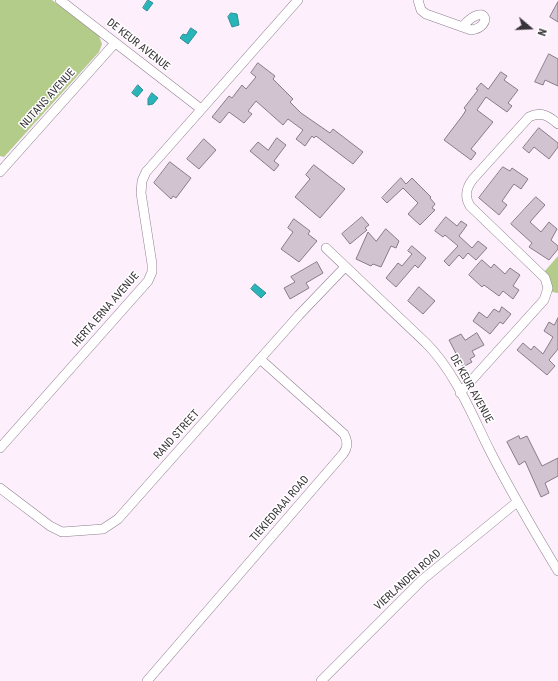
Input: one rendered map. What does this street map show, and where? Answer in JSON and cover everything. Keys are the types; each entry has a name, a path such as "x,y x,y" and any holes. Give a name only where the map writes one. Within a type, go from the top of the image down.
{"street":[{"name":"DE KEUR AVENUE","path":"60,0 201,110"},
{"name":"HERTA ERNA AVENUE","path":"0,448 148,281 152,268 141,192 142,181 149,168 298,0"},
{"path":"418,0 420,10 426,14 463,26"},
{"name":"NUTANS AVENUE","path":"0,172 115,42"},
{"path":"460,393 544,300 548,288 545,278 470,206 466,195 467,188 473,179 529,117 536,114 545,115 558,124"},
{"name":"DE KEUR AVENUE","path":"326,248 435,352 460,393 517,502 558,571"},
{"name":"RAND STREET","path":"0,488 59,531 82,532 108,527 118,519 260,359 345,267"},
{"name":"TIEKIEDRAAI ROAD","path":"146,681 343,454 347,447 347,439 344,434 260,359"},
{"name":"VIERLANDEN ROAD","path":"320,681 422,580 517,502"}],"green space":[{"path":"0,0 52,0 99,36 102,44 99,52 4,157 0,156"},
{"path":"558,256 558,293 552,292 551,281 544,272"}],"water":[{"path":"148,0 153,3 147,11 143,8"},
{"path":"231,13 237,14 239,25 232,27 228,17"},
{"path":"191,28 197,32 188,44 180,38 183,34 186,35"},
{"path":"138,85 143,90 137,97 132,93"},
{"path":"152,93 158,98 153,104 148,105 148,99"},
{"path":"255,284 266,293 261,298 251,289"}],"building":[{"path":"558,2 558,22 550,17"},
{"path":"549,54 558,59 558,86 545,80 543,85 535,82"},
{"path":"258,63 275,76 273,79 293,99 290,102 301,113 330,133 333,129 363,152 353,164 316,136 314,138 312,136 305,146 296,139 303,130 288,119 283,125 256,101 248,111 252,114 244,123 229,112 220,123 212,117 229,96 232,98 242,85 246,89 256,77 251,73"},
{"path":"501,72 507,76 504,80 518,90 508,103 512,106 507,112 486,97 477,110 493,122 471,149 476,153 471,160 444,140 463,115 466,110 464,108 478,90 476,89 481,83 488,89"},
{"path":"539,128 558,143 558,147 549,159 534,147 529,153 523,148"},
{"path":"277,138 286,145 274,161 279,165 274,171 250,151 258,142 268,150"},
{"path":"204,139 216,150 199,169 187,159"},
{"path":"170,162 191,178 176,198 173,196 171,199 154,183"},
{"path":"314,165 345,189 320,218 295,197 310,179 306,175"},
{"path":"503,167 510,171 512,168 528,179 521,189 514,184 502,201 507,205 499,215 479,198"},
{"path":"401,178 406,184 412,178 431,197 430,198 435,204 432,208 435,210 420,225 408,214 418,203 403,188 387,203 382,198"},
{"path":"536,197 545,205 530,222 541,232 549,222 557,229 551,240 558,246 558,249 549,260 529,247 532,243 511,224"},
{"path":"362,217 369,225 365,228 367,230 350,244 342,234"},
{"path":"446,217 457,226 461,221 467,225 459,236 472,248 478,241 487,248 476,260 468,253 463,259 459,255 449,266 444,261 458,246 445,235 443,237 435,231"},
{"path":"294,219 310,231 308,234 317,241 299,262 281,249 293,232 288,228"},
{"path":"386,229 399,241 396,248 391,246 381,267 373,264 371,266 356,259 368,232 376,241"},
{"path":"412,246 426,258 418,268 415,265 396,287 386,278 398,263 402,266 412,254 408,251"},
{"path":"482,260 491,268 494,264 505,274 510,268 520,275 513,286 519,290 513,299 503,291 499,296 484,285 482,287 469,275"},
{"path":"317,262 323,273 306,283 309,288 290,299 284,288 295,282 291,277"},
{"path":"419,287 435,301 423,314 408,301"},
{"path":"502,307 511,314 503,324 500,322 490,334 473,321 479,312 487,318 494,309 499,312"},
{"path":"558,318 558,349 549,360 555,366 547,375 517,350 523,343 531,350 534,346 543,354 553,337 544,331 549,322 554,325"},
{"path":"477,333 484,345 472,351 475,356 470,359 472,362 463,367 449,340 461,334 465,340"},
{"path":"519,436 520,439 527,436 542,466 558,458 558,476 545,483 549,493 541,497 525,461 519,465 507,442"}]}
